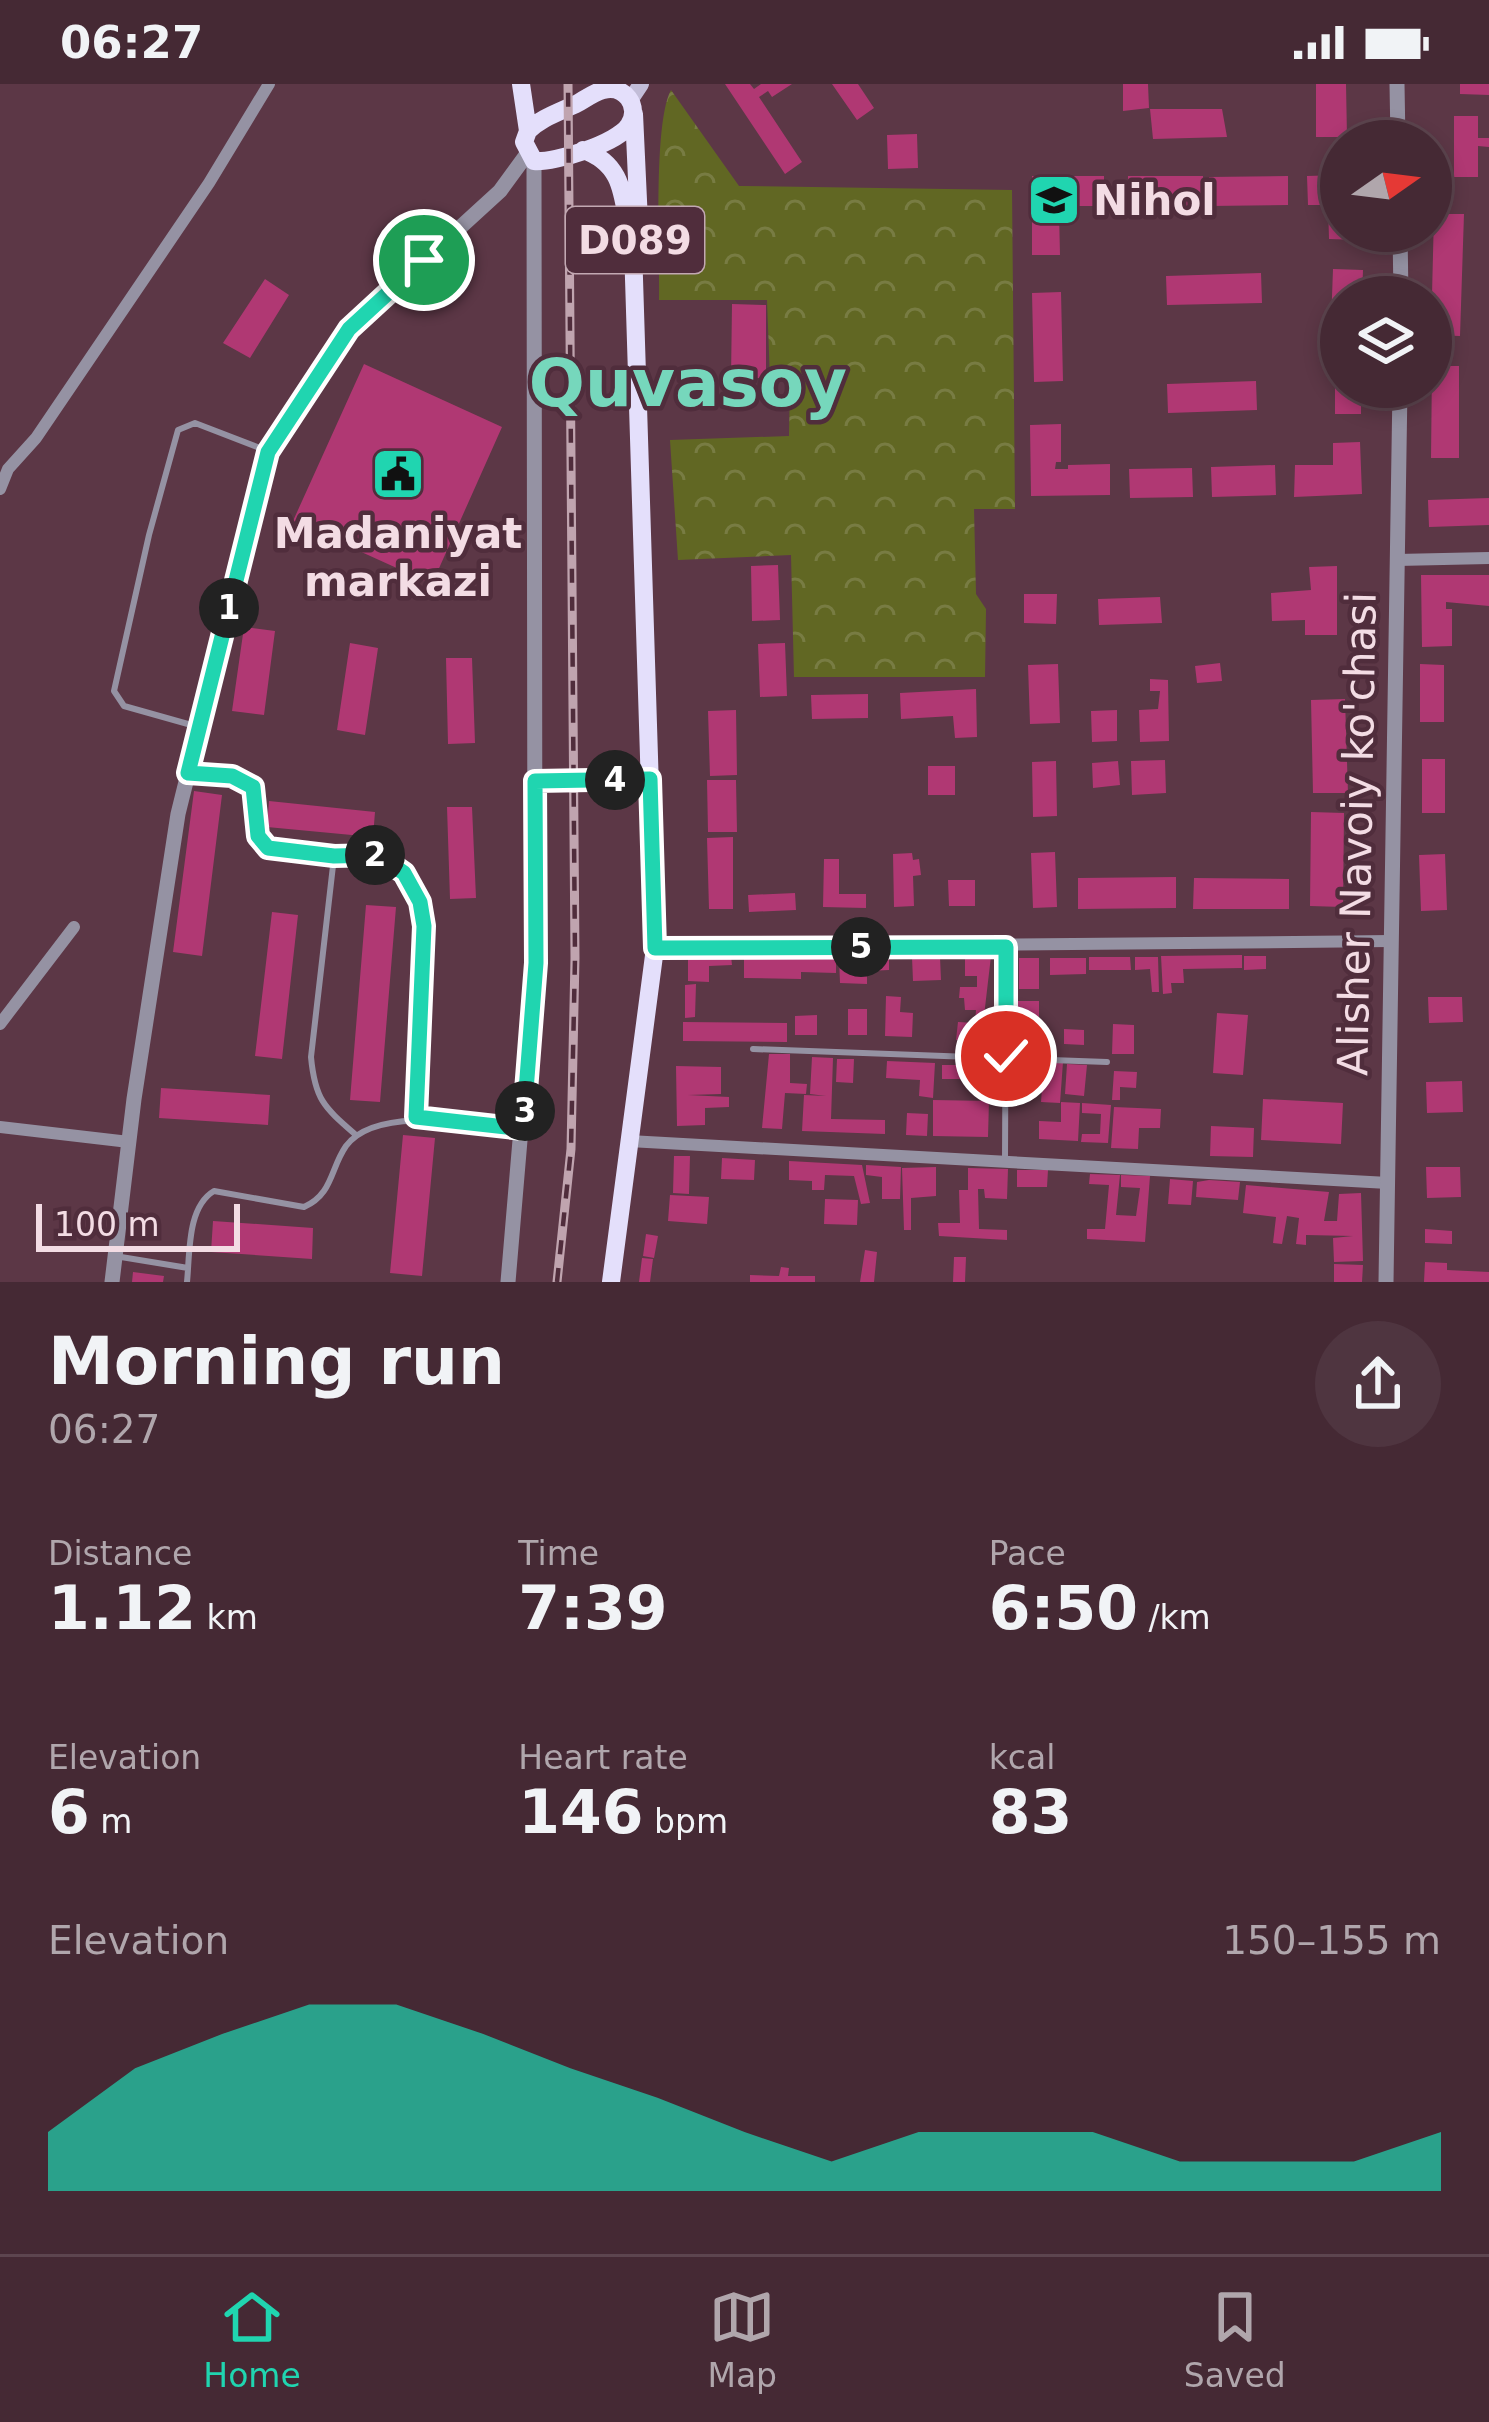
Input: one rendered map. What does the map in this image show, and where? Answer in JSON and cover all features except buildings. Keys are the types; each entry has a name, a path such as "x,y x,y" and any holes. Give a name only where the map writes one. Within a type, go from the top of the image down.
{"main road":[{"path":"524,84 544,106 559,112"},
{"path":"524,84 528,131"},
{"path":"530,158 524,142 538,120 610,86 636,99"},
{"name":"D089","path":"530,158 550,163 627,130 636,99"},
{"name":"D089","path":"611,1282 655,948 633,248 638,222 636,99"},
{"name":"D089","path":"583,150 612,166 622,182 633,248"}],"street":[{"path":"0,489 8,469 36,438 209,183 269,84"},
{"path":"1397,84 1398,120"},
{"path":"112,1282 128,1142 178,814 268,452 349,329 530,158"},
{"path":"508,1282 536,963 530,158"},
{"name":"Alisher Navoiy ko'chasi","path":"1386,1282 1400,408"},
{"path":"1397,560 1489,558"},
{"path":"0,1024 74,927"},
{"path":"655,948 1391,941"},
{"path":"0,1127 128,1142"},
{"path":"629,1141 1388,1183"}],"lane":[{"path":"199,728 124,706 114,691 149,535 178,430 185,424 195,423 268,452"},
{"path":"188,773 232,776 253,787 258,836 268,848 334,856 378,855 404,873 420,902 424,926 416,1117"},
{"path":"334,856 311,1057 322,1106 356,1135"},
{"path":"1005,1162 1006,947"},
{"path":"753,1049 1107,1061"},
{"path":"187,1282 196,1211 203,1197 214,1191 304,1207 326,1191 343,1150 356,1135 416,1117 523,1129"},
{"path":"115,1256 188,1268"}],"path":[{"path":"535,781 650,779"}],"green space":[{"path":"671,90 739,186 1012,190 1015,509 974,509 976,594 986,609 985,677 794,677 791,555 678,560 670,440 789,436 790,380 770,379 767,300 659,300 660,159"}],"railway":[{"path":"557,1282 571,1149 575,958 568,84"}],"place":[{"name":"Nihol","path":"1054,200"},
{"name":"Madaniyat markazi","path":"398,474"}],"district":[{"name":"Quvasoy","path":"688,383"}],"route":[{"path":"424,260 349,329 268,452 188,773 232,776 253,787 258,836 268,848 334,856 378,855 404,873 420,902 424,926 416,1117 523,1129 536,963 535,781 650,779 655,948 1006,947 1006,1056"}]}
